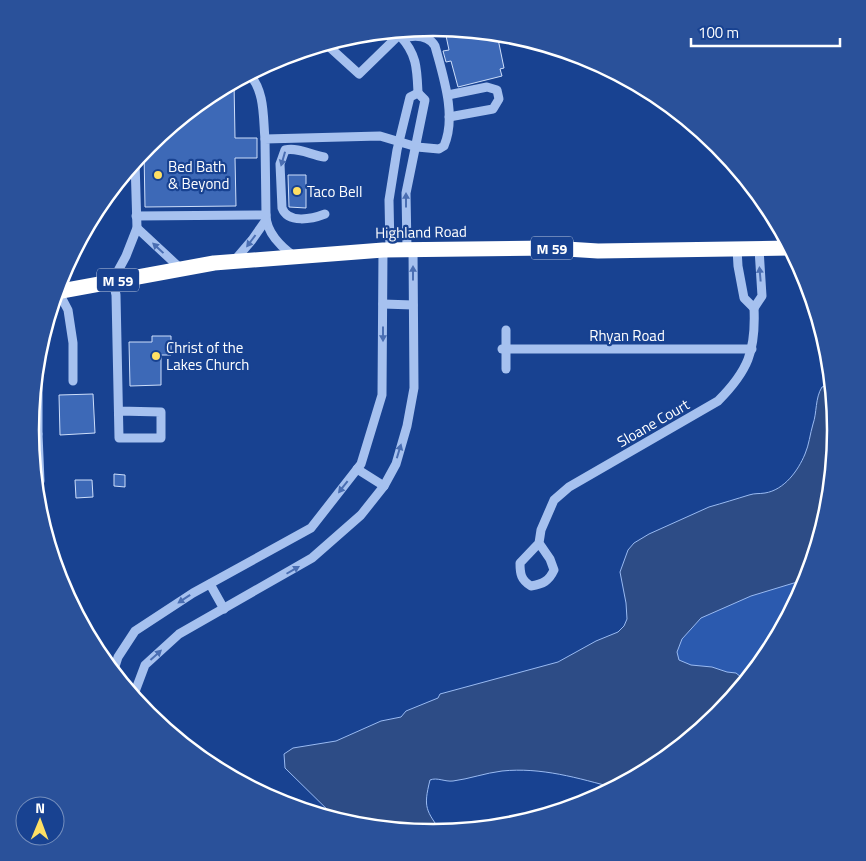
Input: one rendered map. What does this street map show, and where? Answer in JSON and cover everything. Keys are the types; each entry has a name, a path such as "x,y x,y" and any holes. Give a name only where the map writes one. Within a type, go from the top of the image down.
{"highway":[{"name":"Highland Road","path":"66,289 180,268 387,250 550,248 598,251 782,248"}],"street":[{"path":"266,139 380,136 417,147 439,149 444,146 448,135 448,95 435,46 431,40 415,37"},
{"path":"332,50 359,74 396,38"},
{"path":"136,689 145,665 179,634 312,558 361,515 384,486 396,464 407,426 414,388 413,305 406,193 417,147 425,100 418,93 416,63 408,45 401,38"},
{"path":"254,80 260,92 266,139 266,217 282,248 295,257"},
{"path":"448,95 487,87 497,90 499,99 493,109 448,117"},
{"path":"116,665 118,657 135,631 193,592 311,528 361,464 382,396 383,304 389,200 398,142 410,97 418,93"},
{"path":"324,156 313,156 292,149 285,150 280,164 284,215 289,218 296,218 316,217 325,214"},
{"path":"119,411 161,412 161,438 119,438 116,295 113,280 126,256 137,228 135,173"},
{"path":"136,216 266,217"},
{"path":"234,262 252,240 266,217"},
{"path":"137,228 180,268"},
{"name":"Sloane Court","path":"539,543 550,559 554,570 550,578 540,585 531,586 523,581 520,574 520,563 539,543 541,530 554,500 569,487 718,401 736,383 752,348 755,329 754,308 762,296 758,248"},
{"name":"Sloane Court","path":"737,249 744,298 754,308"},
{"path":"62,299 68,310 73,343 74,380"},
{"path":"383,304 413,305"},
{"path":"506,330 504,349 506,370"},
{"name":"Rhyan Road","path":"504,349 752,348"},
{"path":"357,469 384,486"},
{"path":"210,584 224,609"}],"shaded area":[{"path":"825,386 827,430 824,482 814,533 797,582 751,596 701,618 682,639 677,652 679,660 691,665 712,667 736,673 741,677 693,727 652,758 604,785 559,774 517,770 489,773 453,781 430,780 427,808 436,825 433,825 382,821 328,810 285,768 284,754 293,748 336,741 381,721 401,717 406,711 438,698 440,694 558,662 596,641 618,632 624,626 627,619 620,572 628,550 634,543 649,534 709,507 751,494 772,491 790,479 806,451 822,387"},
{"path":"808,551 787,605 761,650 746,671 693,727 659,753 682,607"}],"building":[{"path":"446,37 499,42 504,68 500,69 502,76 458,87 451,61 446,62 443,51 449,50"},
{"path":"234,90 235,138 257,138 257,158 235,158 236,206 145,207 144,163 173,134"},
{"name":"Taco Bell","path":"288,175 306,175 306,208 289,207"},
{"path":"152,336 171,336 171,355 161,355 161,385 130,386 129,342 152,342"},
{"path":"93,394 95,433 60,435 59,395"},
{"path":"114,474 125,475 125,487 114,486"},
{"path":"75,480 92,480 93,497 76,498"}],"place":[{"name":"Bed Bath & Beyond","path":"158,175"},
{"name":"Taco Bell","path":"297,191"},
{"name":"Christ of the Lakes Church","path":"156,356"}]}
